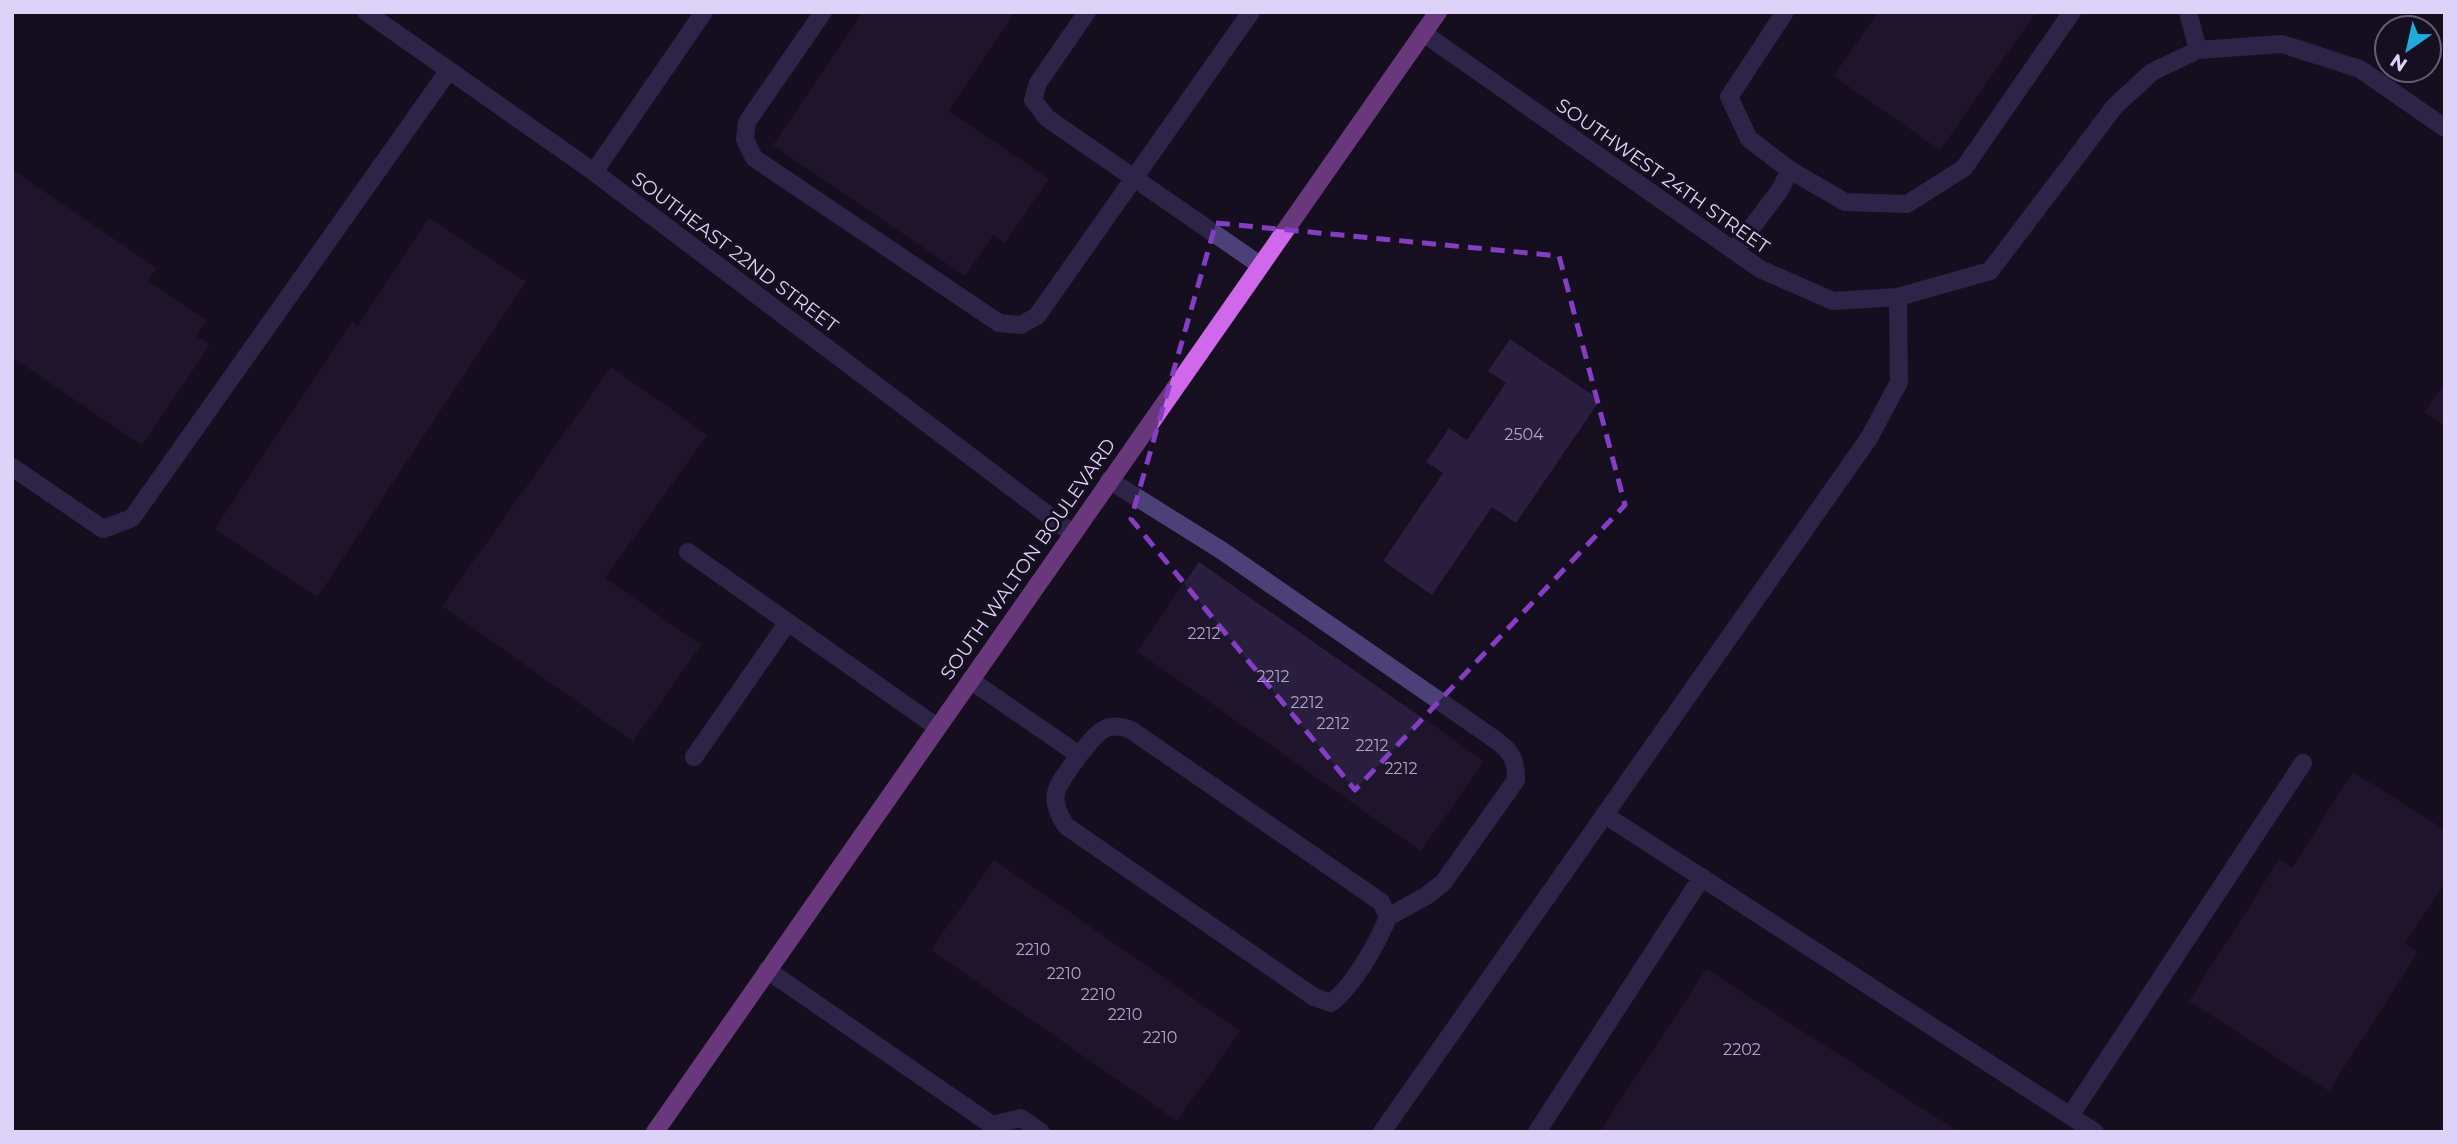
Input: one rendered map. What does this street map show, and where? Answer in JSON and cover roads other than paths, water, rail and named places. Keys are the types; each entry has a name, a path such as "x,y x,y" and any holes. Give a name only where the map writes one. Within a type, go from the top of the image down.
{"main road":[{"name":"SOUTH WALTON BOULEVARD","path":"655,1132 1438,12"}],"street":[{"name":"SOUTHEAST 22ND STREET","path":"366,12 594,172 1072,533"},
{"path":"594,172 704,12"},
{"path":"823,12 747,122 745,139 754,158 999,323 1021,325 1037,316 1251,12"},
{"path":"1087,12 1038,83 1033,100 1047,117 1260,265"},
{"path":"1785,12 1729,97 1749,139 1790,170 1845,202 1907,204 1964,168 2072,12"},
{"path":"2188,12 2198,50"},
{"name":"SOUTHWEST 24TH STREET","path":"1423,33 1760,270 1833,301 1898,297 1990,271 2115,106 2152,72 2198,50 2282,44 2360,69 2445,128"},
{"path":"12,467 103,529 132,518 449,70"},
{"path":"1734,251 1780,190 1790,170"},
{"path":"1382,1132 1869,438 1899,382 1898,297"},
{"path":"1109,480 1221,551 1506,748 1517,763 1516,780 1444,883 1388,917 1382,933 1342,995 1331,1003 1314,997 1066,826 1058,815 1054,801 1058,786 1079,755 1105,727 1118,725 1131,730 1381,902 1388,917"},
{"path":"688,552 937,727"},
{"path":"695,757 788,622"},
{"path":"970,680 1079,755"},
{"path":"2070,1116 2303,762"},
{"path":"1605,815 2095,1132"},
{"path":"1537,1132 1702,877"},
{"path":"767,970 993,1128 1021,1118 1041,1132"}]}
